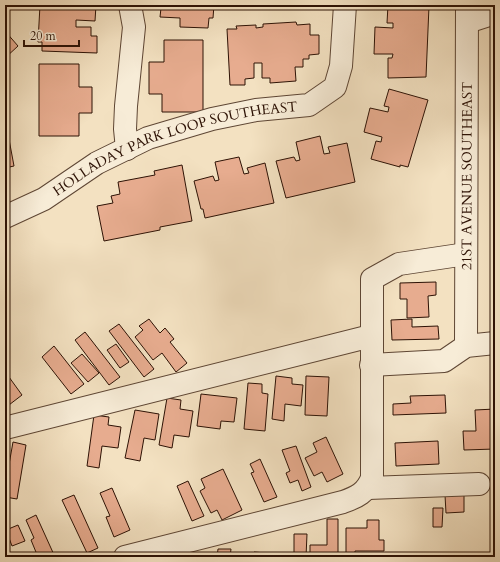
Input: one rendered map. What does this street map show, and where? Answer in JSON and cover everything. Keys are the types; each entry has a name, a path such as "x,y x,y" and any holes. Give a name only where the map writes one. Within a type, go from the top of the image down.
{"street":[{"path":"127,149 125,129 126,106 134,27 130,5"},
{"name":"HOLLADAY PARK LOOP SOUTHEAST","path":"6,217 44,199 97,164 148,138 212,119 256,110 309,105 336,87 341,66 345,5"},
{"path":"467,14 495,13"},
{"name":"21ST AVENUE SOUTHEAST","path":"466,346 467,14"},
{"path":"125,557 343,502 357,497 368,488 372,478 372,278 399,264 466,254"},
{"path":"5,428 371,336"},
{"path":"371,365 444,361 466,346 495,343"},
{"path":"368,488 479,484"}],"building":[{"path":"40,5 96,5 95,21 76,20 76,27 91,27 91,36 97,36 97,53 42,51 42,42 38,42"},
{"path":"153,5 214,5 213,18 209,18 208,28 180,27 180,18 160,17 161,8 153,7"},
{"path":"388,5 429,6 426,77 388,78 388,58 392,58 393,54 374,54 375,27 393,28 393,23 387,23"},
{"path":"296,22 297,25 310,24 310,35 319,35 319,54 309,55 309,59 303,59 303,67 295,67 296,81 270,83 270,78 262,78 262,63 254,63 254,78 245,79 245,85 230,85 227,29 237,29 236,26 256,25 256,28 263,27 263,24"},
{"path":"5,31 18,46 5,58"},
{"path":"164,40 203,40 203,112 162,112 162,94 149,94 149,62 164,62"},
{"path":"39,64 79,64 79,87 92,87 92,113 79,113 79,136 39,136"},
{"path":"389,89 428,100 408,167 400,165 400,167 371,159 376,141 381,142 382,137 364,132 370,108 388,112 389,107 384,106"},
{"path":"5,129 7,135 8,134 14,166 5,168"},
{"path":"320,136 324,154 330,153 328,147 347,143 355,182 286,198 276,161 294,157 296,161 300,160 296,142"},
{"path":"239,157 244,174 249,173 247,168 265,163 274,203 205,218 203,209 201,209 194,181 213,176 215,181 219,180 215,162"},
{"path":"182,165 192,221 160,227 160,230 104,241 97,206 113,203 111,196 120,194 118,182 155,175 154,171"},
{"path":"436,282 436,295 428,296 429,317 407,318 407,299 400,299 400,283"},
{"path":"149,319 160,333 165,328 174,339 170,342 187,363 176,372 162,353 153,360 135,337 143,330 139,326"},
{"path":"412,319 412,327 438,326 439,339 392,340 391,320"},
{"path":"119,324 154,369 144,377 109,331"},
{"path":"85,332 120,377 109,385 75,340"},
{"path":"116,344 129,362 120,368 107,350"},
{"path":"54,346 84,384 71,394 42,357"},
{"path":"82,354 99,373 88,382 71,363"},
{"path":"276,376 292,378 292,384 303,385 301,406 285,404 284,421 272,419"},
{"path":"306,376 329,377 327,416 305,415"},
{"path":"9,377 22,395 5,408 5,379"},
{"path":"248,383 262,384 262,393 268,394 265,431 244,429"},
{"path":"201,394 237,398 234,422 221,421 220,429 197,426"},
{"path":"445,395 446,413 393,415 393,404 411,403 410,396"},
{"path":"167,398 181,400 180,409 193,411 189,437 174,435 172,448 159,445"},
{"path":"495,409 495,449 464,450 463,431 476,431 475,410"},
{"path":"135,410 159,414 155,440 144,438 140,461 125,458"},
{"path":"94,415 109,417 108,425 121,427 118,448 102,446 99,468 87,466"},
{"path":"326,437 343,474 327,482 322,472 314,476 305,458 317,452 313,443"},
{"path":"438,441 439,464 396,466 395,443"},
{"path":"13,442 26,445 17,499 5,497 5,487"},
{"path":"296,446 311,487 302,491 298,480 290,483 286,473 290,471 282,450"},
{"path":"260,459 277,497 264,502 251,473 254,472 250,464"},
{"path":"223,469 242,510 222,520 217,510 211,513 200,491 205,488 201,479"},
{"path":"188,481 204,516 192,521 177,486"},
{"path":"112,488 130,530 114,537 106,517 110,516 100,493"},
{"path":"74,495 98,548 87,553 62,500"},
{"path":"445,495 464,495 464,512 446,513"},
{"path":"433,508 443,508 442,527 433,527"},
{"path":"36,515 55,557 38,557 31,540 34,538 26,520"},
{"path":"327,519 338,519 338,557 310,557 310,545 327,545"},
{"path":"367,520 379,520 379,540 384,540 384,551 355,551 355,557 346,557 346,528 367,528"},
{"path":"18,525 25,541 12,546 6,530"},
{"path":"294,534 307,534 306,557 294,557"},
{"path":"218,549 231,549 230,557 217,557"},
{"path":"254,552 266,553 266,557 254,557"}]}
